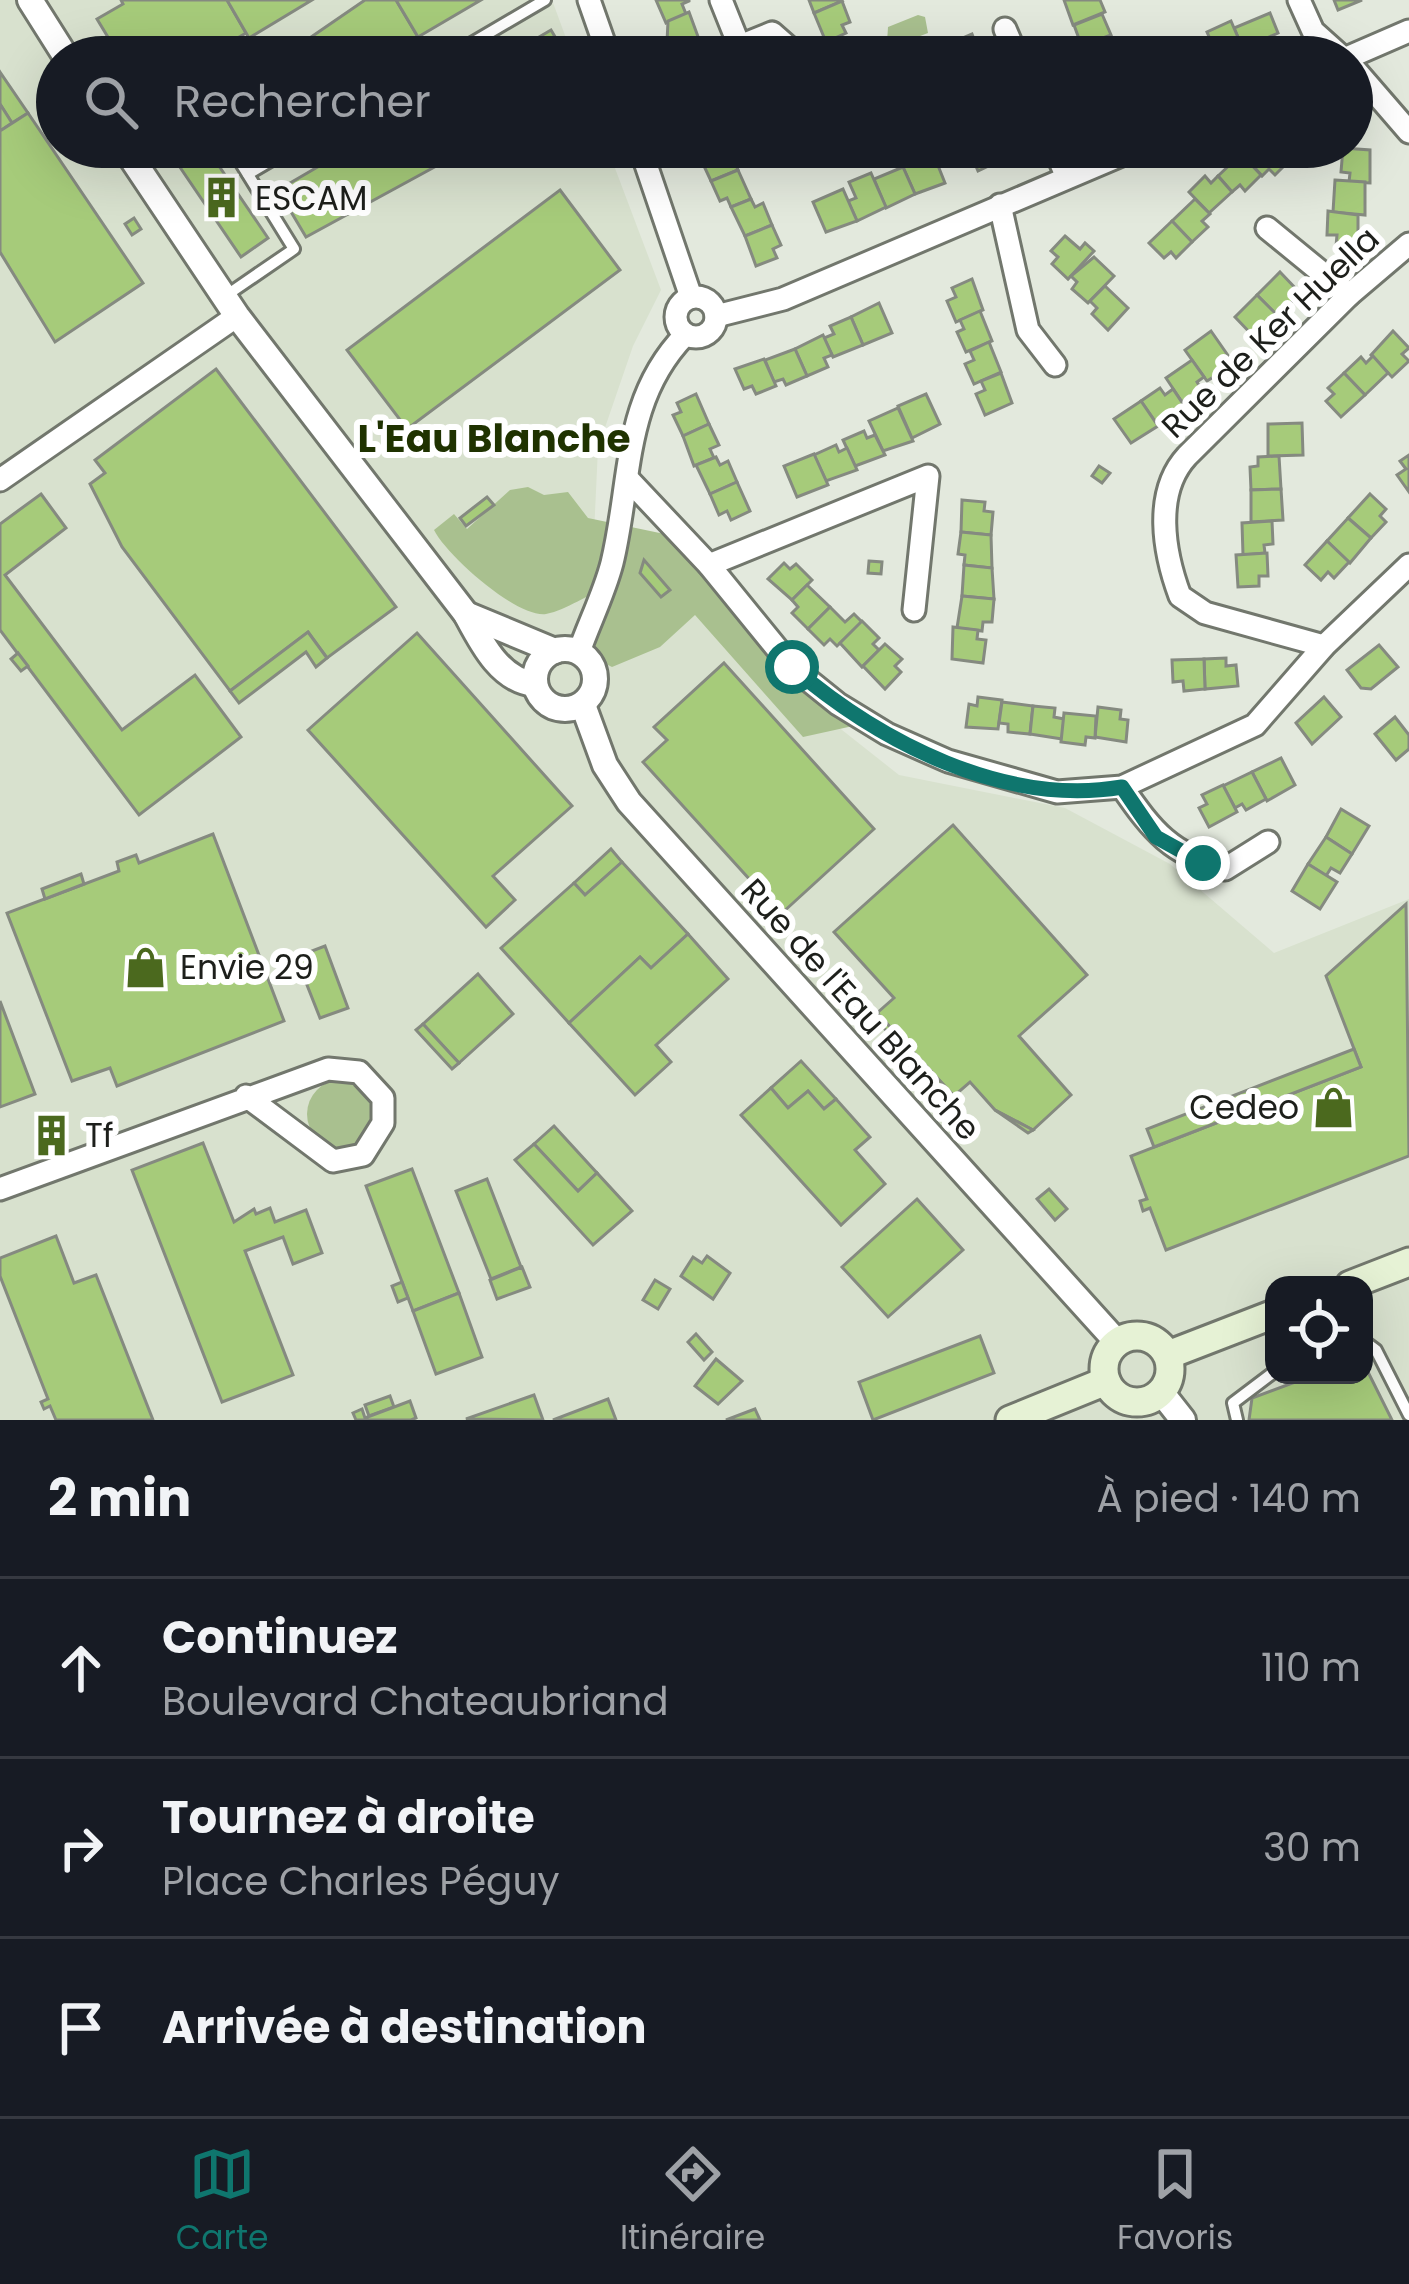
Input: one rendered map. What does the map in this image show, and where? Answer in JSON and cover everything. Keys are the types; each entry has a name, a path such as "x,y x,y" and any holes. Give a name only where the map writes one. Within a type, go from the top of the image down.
{"main road":[{"path":"1373,1276 1409,1262"},
{"path":"1168,1355 1265,1317"},
{"path":"1142,1335 1168,1355 1170,1378 1161,1392 1144,1401 1126,1400 1106,1381 1105,1360 1117,1342 1142,1335"},
{"path":"1010,1420 1106,1381"}],"street":[{"path":"30,0 53,36"},
{"path":"589,0 602,36"},
{"path":"721,0 736,36"},
{"path":"1299,0 1319,36"},
{"path":"1005,29 1008,36"},
{"path":"1373,46 1409,32"},
{"path":"1373,91 1409,133"},
{"path":"138,168 230,306 466,614 502,668 515,679 535,683 551,706 566,710 583,704 596,678 567,652 466,614"},
{"path":"647,168 691,297"},
{"path":"1063,168 1066,175"},
{"path":"716,316 783,299 1084,168"},
{"path":"1000,205 1028,329 1055,365"},
{"path":"1267,228 1349,295"},
{"name":"Rue de Ker Huella","path":"1324,646 1205,613 1180,596 1169,553 1166,502 1180,464 1349,295 1409,244"},
{"path":"691,297 708,301 716,316"},
{"path":"691,297 676,309 678,328 685,335 707,335 716,316"},
{"path":"0,480 230,306"},
{"path":"535,683 540,662 567,652 611,566 639,402 663,358 685,335"},
{"path":"710,566 928,476 914,610"},
{"path":"627,478 710,566 792,667 887,734 1021,786 1057,793 1122,787 1255,725 1324,646 1409,565"},
{"name":"Rue de l'Eau Blanche","path":"583,704 604,765 629,802 1117,1342"},
{"path":"1122,787 1156,837 1203,863 1225,869 1268,842"},
{"path":"0,1189 246,1096 328,1069 348,1069 378,1086 383,1123 363,1155 333,1160 246,1096"},
{"path":"1161,1392 1183,1420"}],"lane":[{"path":"484,36 545,0"},
{"path":"230,306 294,249 244,168"},
{"path":"248,174 258,168"},
{"path":"1373,1348 1409,1415"},
{"path":"1237,1420 1233,1403 1242,1391 1265,1377"}],"shaded area":[{"path":"0,0 552,0 565,36 36,36 36,168 615,168 661,290 633,346 598,448 594,534 899,775 1065,808 1170,864 1274,953 1409,899 1409,1420 0,1420"}],"green space":[{"path":"918,15 925,17 928,33 887,36 888,27"},
{"path":"528,487 544,495 568,492 588,518 674,536 693,557 736,580 760,622 824,679 867,708 853,726 803,737 695,615 660,647 612,667 600,661 595,644 609,590 554,612 533,613 484,583 434,530 454,514 467,529 510,490"},
{"path":"341,1080 365,1090 375,1114 365,1138 341,1148 317,1138 307,1114 317,1090"}],"building":[{"path":"121,0 227,0 246,33 107,36 97,19 123,4"},
{"path":"227,0 312,0 252,36 248,36"},
{"path":"365,0 396,0 417,36 313,36"},
{"path":"396,0 481,0 420,36"},
{"path":"656,0 689,0 682,4 686,14 666,23"},
{"path":"809,0 841,0 842,1 814,13"},
{"path":"1064,0 1100,0 1105,12 1073,25"},
{"path":"1334,0 1362,0 1338,10"},
{"path":"842,1 850,22 842,25 846,33 824,36 814,13"},
{"path":"689,12 698,36 667,36 668,21"},
{"path":"1270,13 1278,33 1238,36 1234,28"},
{"path":"1102,14 1111,35 1078,36 1074,25"},
{"path":"1231,21 1237,36 1209,36 1207,32"},
{"path":"0,72 28,113 12,123 0,104"},
{"path":"0,104 12,123 0,131"},
{"path":"28,113 36,125 36,168 65,168 143,283 55,342 0,252 0,131"},
{"name":"ESCAM","path":"180,168 220,168 268,238 241,257"},
{"path":"316,168 433,168 306,237 278,190"},
{"path":"705,168 737,168 738,170 711,181"},
{"path":"903,168 939,168 945,183 915,194"},
{"path":"903,168 915,194 886,208 874,179"},
{"path":"1226,168 1254,168 1261,175 1245,191 1240,185 1232,192 1218,176"},
{"path":"1255,168 1282,168 1275,175 1269,169 1262,176"},
{"path":"1341,168 1370,168 1370,183 1349,182 1350,173 1341,172"},
{"path":"738,170 751,199 731,207 727,198 720,201 711,181"},
{"path":"871,173 886,207 857,221 848,201 856,198 849,182"},
{"path":"1205,176 1211,183 1218,176 1232,192 1209,213 1189,192"},
{"path":"1335,180 1365,182 1365,215 1333,212"},
{"path":"843,189 857,221 826,232 813,202"},
{"path":"560,190 620,270 407,429 347,350"},
{"path":"751,199 755,207 763,203 772,225 745,236 731,207"},
{"path":"1195,199 1210,214 1202,221 1208,227 1192,242 1172,221"},
{"path":"1328,211 1358,215 1358,246 1336,246 1337,235 1327,235"},
{"path":"134,218 141,229 132,235 125,224"},
{"path":"1172,221 1192,242 1176,258 1171,252 1164,258 1149,243"},
{"path":"772,225 781,245 773,249 777,258 756,266 745,236"},
{"path":"1065,236 1080,249 1085,243 1094,251 1068,279 1052,264 1058,257 1051,251"},
{"path":"1094,257 1114,276 1088,303 1072,289 1077,282 1071,276"},
{"path":"1280,272 1300,293 1278,316 1257,295"},
{"path":"972,279 983,310 956,322 947,301 956,297 952,288"},
{"path":"1105,286 1128,308 1108,330 1092,314 1097,308 1090,301"},
{"path":"1257,295 1278,316 1255,338 1235,317"},
{"path":"879,303 892,333 863,345 851,317"},
{"path":"980,311 992,341 966,352 957,332 964,329 960,320"},
{"path":"851,317 863,345 833,357 824,338 834,334 830,326"},
{"path":"1211,331 1234,364 1207,381 1185,350"},
{"path":"1393,331 1409,348 1402,354 1409,361 1392,377 1371,355"},
{"path":"823,335 832,355 824,358 828,367 807,376 795,349"},
{"path":"989,342 1001,372 974,384 965,364 974,360 970,351"},
{"path":"795,349 807,376 786,385 783,379 774,382 765,360"},
{"path":"1373,356 1388,373 1365,395 1344,373 1361,357 1366,363"},
{"path":"764,359 776,386 756,394 752,386 744,389 735,369"},
{"path":"1192,360 1204,377 1197,382 1201,389 1182,402 1166,378"},
{"path":"216,369 396,607 327,658 308,632 230,691 122,547 90,484 105,473 95,460"},
{"path":"1001,373 1012,403 985,415 976,394 985,390 981,381"},
{"path":"1344,373 1365,395 1341,417 1326,401 1334,394 1328,388"},
{"path":"1160,388 1165,395 1173,389 1185,407 1157,424 1141,401"},
{"path":"696,394 709,424 683,436 673,415 681,412 677,403"},
{"path":"926,394 940,424 912,438 898,406"},
{"path":"1141,401 1158,426 1131,443 1114,419"},
{"path":"898,408 913,441 883,451 869,421"},
{"path":"1302,423 1303,455 1268,456 1268,424"},
{"path":"709,424 719,445 710,449 714,458 694,466 683,436"},
{"path":"864,431 867,438 875,435 885,455 855,466 843,440"},
{"path":"836,445 839,452 847,448 857,470 826,481 814,455"},
{"path":"814,454 828,485 797,497 784,466"},
{"path":"1409,455 1409,492 1397,475 1406,469 1400,461"},
{"path":"1279,456 1281,489 1251,490 1250,467 1258,466 1258,457"},
{"path":"716,457 720,465 728,461 737,482 710,494 696,465"},
{"path":"1099,466 1110,473 1102,483 1092,476"},
{"path":"737,482 750,511 731,520 727,511 719,515 710,494"},
{"path":"1281,489 1283,520 1251,522 1251,490"},
{"path":"41,494 66,528 5,575 122,730 195,675 241,737 139,815 0,630 0,524"},
{"path":"1370,494 1386,509 1380,516 1386,522 1371,538 1348,518"},
{"path":"487,497 494,505 466,526 460,518"},
{"path":"962,500 985,502 984,511 993,512 991,535 961,532"},
{"path":"1348,518 1371,538 1350,563 1327,541"},
{"path":"1272,521 1273,544 1264,545 1265,553 1243,555 1242,523"},
{"path":"961,532 991,535 992,568 964,565 965,555 958,554"},
{"path":"1327,541 1349,562 1334,578 1328,572 1321,580 1305,565"},
{"path":"1267,553 1268,576 1259,576 1259,586 1238,587 1236,555"},
{"path":"644,560 670,590 661,597 640,573"},
{"path":"869,561 882,562 881,574 868,573"},
{"path":"784,563 790,569 796,564 812,580 792,600 768,579"},
{"path":"964,565 992,568 994,599 962,596"},
{"path":"807,585 830,607 808,629 792,613 798,607 792,600"},
{"path":"962,596 994,599 992,622 983,622 982,631 957,628"},
{"path":"830,607 845,622 854,614 862,622 837,646 830,639 824,645 808,629"},
{"path":"862,621 879,638 873,644 879,650 862,667 840,643"},
{"path":"953,627 978,630 977,639 986,640 983,663 952,659"},
{"path":"308,632 327,658 316,667 306,652 239,703 230,691"},
{"path":"417,633 572,806 493,876 515,900 486,927 308,730"},
{"path":"885,644 902,659 895,666 901,672 885,689 863,666"},
{"path":"1379,645 1398,667 1371,689 1361,688 1347,670"},
{"path":"18,653 28,666 21,671 11,659"},
{"path":"1226,658 1226,666 1236,665 1238,686 1205,689 1204,659"},
{"path":"1204,659 1205,689 1184,691 1183,681 1173,682 1172,660"},
{"path":"724,663 874,829 781,914 643,762 667,740 654,727"},
{"path":"978,697 1002,700 998,729 966,727 969,704 977,706"},
{"path":"1324,697 1341,717 1312,744 1296,723"},
{"path":"1002,702 1033,706 1030,734 1008,732 1008,724 999,723"},
{"path":"1033,706 1055,708 1054,717 1064,719 1062,739 1030,734"},
{"path":"1098,707 1121,710 1120,719 1128,720 1126,742 1095,737"},
{"path":"1064,713 1096,716 1095,738 1086,737 1085,745 1061,742"},
{"path":"1395,717 1409,735 1409,749 1396,760 1375,734"},
{"path":"1281,758 1295,785 1267,801 1252,772"},
{"path":"1252,772 1266,799 1246,810 1242,804 1235,808 1223,786"},
{"path":"1223,785 1237,812 1209,827 1199,808 1207,804 1202,795"},
{"path":"1341,809 1369,826 1352,854 1326,837"},
{"path":"953,825 1087,975 1019,1036 1071,1095 1033,1130 995,1110 970,1082 954,1096 877,1013 894,998 834,932"},
{"name":"Envie 29","path":"213,834 284,1021 117,1086 110,1068 72,1081 7,913 119,871 117,862 136,855 139,863"},
{"path":"1326,837 1352,854 1340,873 1331,868 1326,876 1308,864"},
{"path":"611,849 622,862 585,895 574,883"},
{"path":"622,862 688,934 651,968 640,957 569,1023 501,948 574,883 585,895"},
{"path":"1308,864 1337,882 1320,909 1292,891"},
{"path":"81,874 84,884 45,899 42,889"},
{"name":"Cedeo","path":"1406,904 1409,1156 1166,1250 1150,1208 1143,1211 1140,1201 1147,1199 1131,1156 1361,1067 1326,976"},
{"path":"688,934 728,979 656,1045 671,1062 635,1095 569,1023 640,957 651,968"},
{"path":"325,946 348,1008 320,1018 296,957"},
{"path":"478,974 513,1014 459,1063 423,1024"},
{"path":"0,1001 35,1094 0,1107"},
{"path":"877,1013 954,1096 950,1101 873,1016"},
{"path":"423,1024 459,1063 452,1069 416,1030"},
{"path":"1354,1049 1361,1067 1154,1147 1147,1129"},
{"path":"801,1061 836,1099 824,1109 808,1091 788,1108 771,1088"},
{"path":"771,1088 788,1108 808,1091 824,1109 836,1099 870,1137 855,1150 885,1184 841,1225 741,1115"},
{"path":"995,1110 1033,1130 1028,1133"},
{"path":"554,1126 597,1173 578,1191 534,1144"},
{"path":"203,1143 234,1222 254,1209 256,1214 270,1208 275,1222 306,1210 322,1253 293,1264 283,1237 245,1251 293,1375 222,1402 132,1170"},
{"path":"534,1144 578,1191 597,1173 632,1211 593,1245 515,1160"},
{"path":"412,1169 459,1293 413,1311 366,1186"},
{"path":"487,1179 521,1267 491,1279 456,1191"},
{"path":"1049,1189 1067,1209 1055,1220 1037,1199"},
{"path":"917,1199 963,1250 888,1317 842,1267"},
{"path":"56,1236 74,1283 96,1275 153,1420 56,1420 50,1406 44,1409 41,1402 48,1399 0,1276 0,1258"},
{"path":"707,1256 730,1273 713,1299 681,1276 693,1257 702,1263"},
{"path":"522,1267 530,1287 497,1299 490,1280"},
{"path":"655,1280 670,1289 658,1309 643,1300"},
{"path":"402,1282 408,1298 398,1302 392,1286"},
{"path":"459,1293 482,1357 436,1374 413,1311"},
{"path":"696,1334 712,1352 704,1360 688,1342"},
{"path":"980,1336 994,1373 873,1420 859,1382"},
{"path":"716,1359 742,1381 718,1404 695,1386"},
{"path":"1373,1382 1392,1420 1249,1420 1252,1398 1290,1384"},
{"path":"534,1395 543,1420 466,1419"},
{"path":"390,1396 394,1407 369,1416 365,1405"},
{"path":"608,1399 616,1420 553,1420"},
{"path":"410,1401 416,1418 411,1420 356,1420 353,1413 362,1409 365,1418"},
{"path":"755,1409 760,1420 726,1420"}],"place":[{"name":"ESCAM","path":"221,198"},
{"name":"Envie 29","path":"146,967"},
{"name":"Cedeo","path":"1333,1107"},
{"name":"Tf","path":"51,1135"}],"district":[{"name":"L'Eau Blanche","path":"494,438"}],"route":[{"path":"792,667 838,704 887,734 992,778 1057,793 1122,787 1156,837 1203,863"}]}
